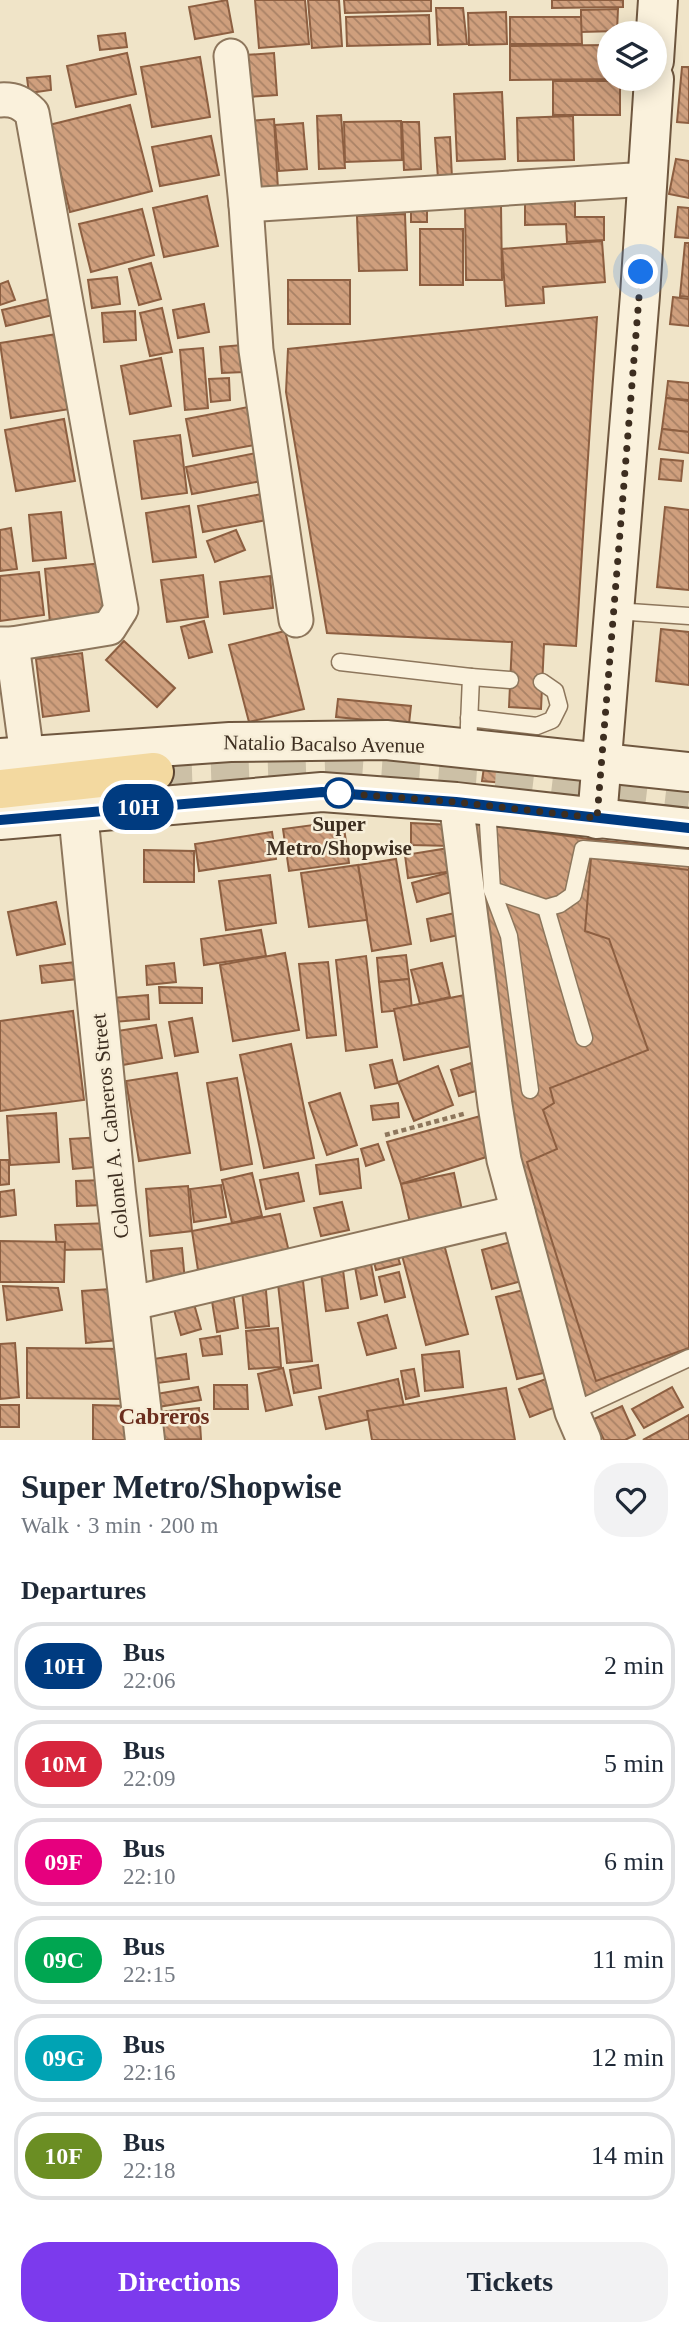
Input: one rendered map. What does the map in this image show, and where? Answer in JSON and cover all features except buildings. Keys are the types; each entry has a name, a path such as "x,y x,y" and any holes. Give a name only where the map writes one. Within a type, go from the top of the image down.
{"main road":[{"path":"657,21 658,0"},
{"path":"590,834 603,762 652,91"},
{"name":"Natalio Bacalso Avenue","path":"13,757 230,742 386,740 469,733 603,762 689,772"},
{"path":"0,789 154,772"},
{"path":"0,820 322,792 471,804 590,834 689,828"},
{"name":"Colonel A. Cabreros Street","path":"78,812 145,1440"}],"street":[{"path":"231,56 246,205 256,350 296,620"},
{"path":"0,100 11,99 32,113 121,610 108,628 6,644 13,757"},
{"path":"246,205 648,179"},
{"path":"471,804 495,1105 504,1160 578,1426"},
{"path":"129,1304 518,1212"}],"lane":[{"path":"615,611 689,616"},
{"path":"340,662 510,680"},
{"path":"471,677 469,733 537,726 552,720 559,706 555,691 542,682"},
{"path":"471,804 492,890 509,936 530,1090"},
{"path":"492,890 546,908 560,904 573,895 590,834 689,858"},
{"path":"546,908 584,1038"},
{"path":"578,1426 689,1358"}],"path":[{"path":"385,1135 495,1105"}],"tunnel":[{"path":"154,772 329,766 528,780 689,799"}],"bus line":[{"name":"10H","path":"0,820 322,792 456,802 689,828"}],"place":[{"name":"Super Metro/Shopwise","path":"339,793"}],"district":[{"name":"Cabreros","path":"164,1416"}],"route":[{"path":"339,793 456,802 597,818 641,272"}]}
